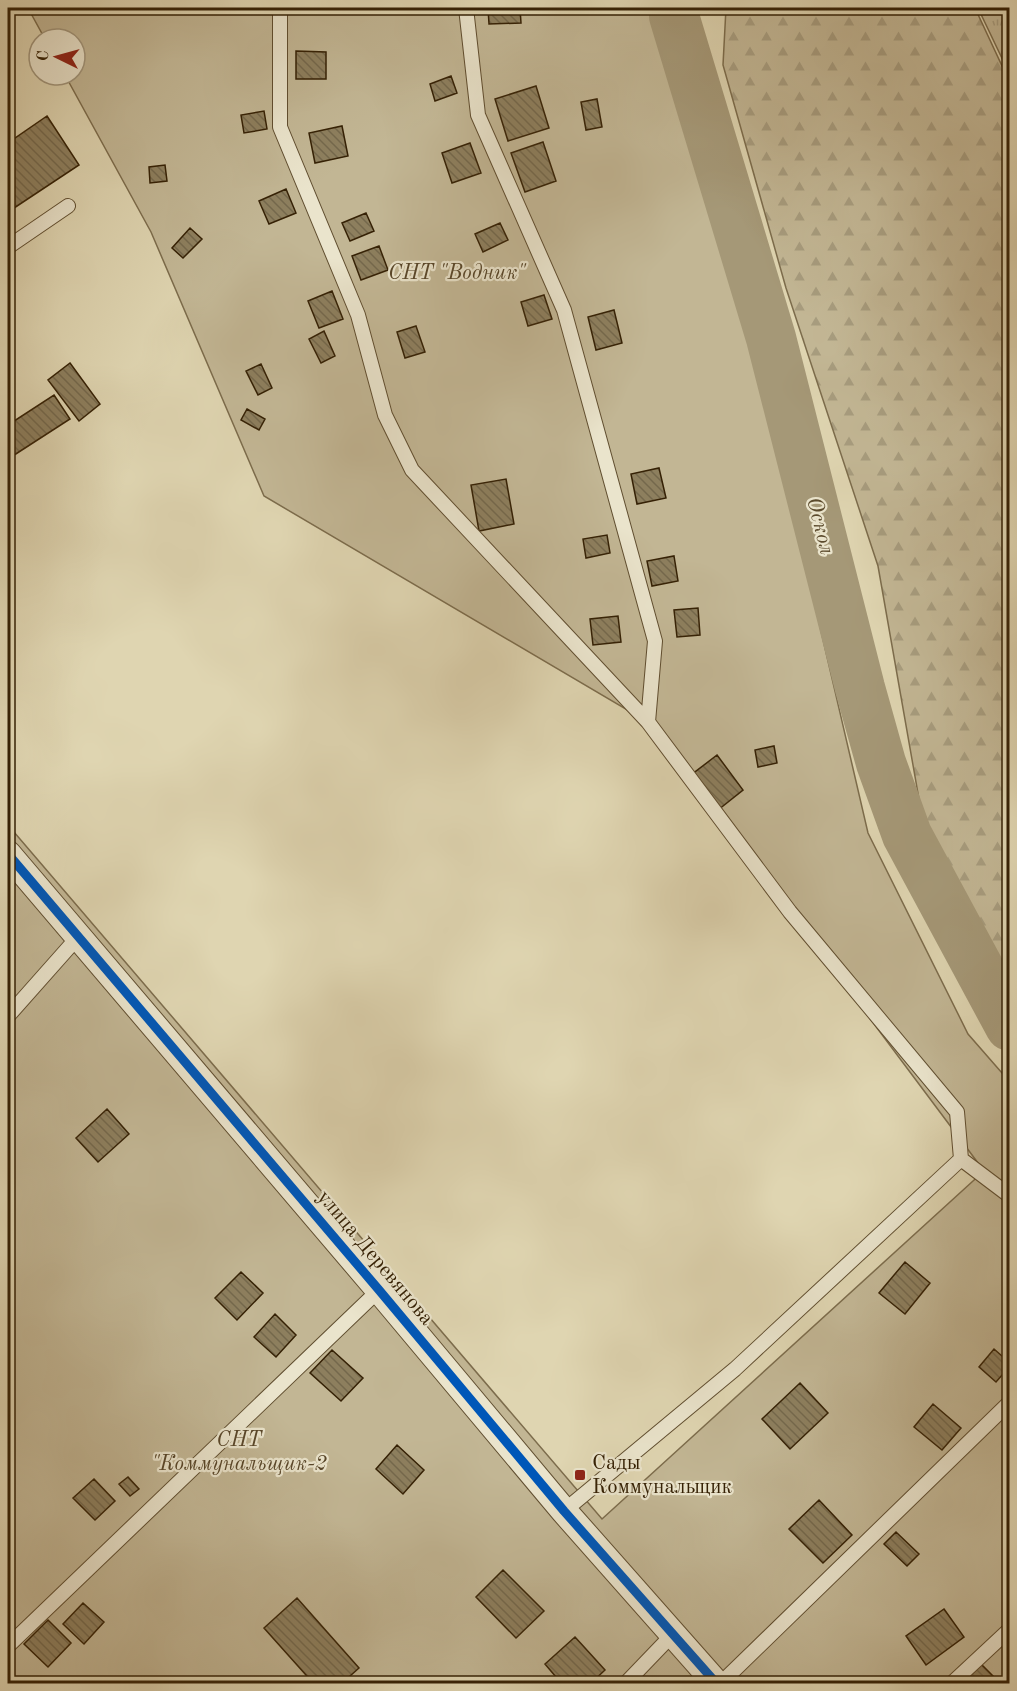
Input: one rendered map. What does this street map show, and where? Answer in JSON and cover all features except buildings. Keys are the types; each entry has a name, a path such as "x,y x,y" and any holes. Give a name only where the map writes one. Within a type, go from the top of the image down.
{"street":[{"name":"улица Деревянова","path":"8,854 564,1511 719,1683"}],"lane":[{"path":"280,8 280,127 358,315 385,415 412,470 648,722 790,912 957,1112 961,1159 1010,1196"},
{"path":"466,8 478,115 564,310 655,641 648,722"},
{"path":"8,247 68,206"},
{"path":"8,1016 78,937"},
{"path":"564,1511 735,1369 961,1159"},
{"path":"8,1646 379,1290"},
{"path":"719,1683 1010,1402"},
{"path":"951,1683 1010,1629"},
{"path":"626,1683 673,1634"}],"green space":[{"name":"СНТ \"Водник\"","path":"28,8 660,8 659,18 754,343 868,833 968,1034 1009,1081 1009,1683 8,1683 8,825 602,1519 984,1171 648,722 264,496 151,232 72,87 87,87 87,27 38,27"},
{"path":"726,8 975,8 1009,81 1009,1000 997,991 923,822 878,566 786,288 723,65"},
{"path":"978,8 1009,8 1009,73"}],"waterway":[{"name":"Оскол","path":"675,8 674,16 771,338 881,763 907,835 1010,1026"}],"cycle path":[{"path":"8,854 564,1511 717,1684"}],"place":[{"name":"Сады Коммунальщик","path":"580,1475"}],"park label":[{"name":"СНТ \"Коммунальщик-2","path":"239,1452"}]}
